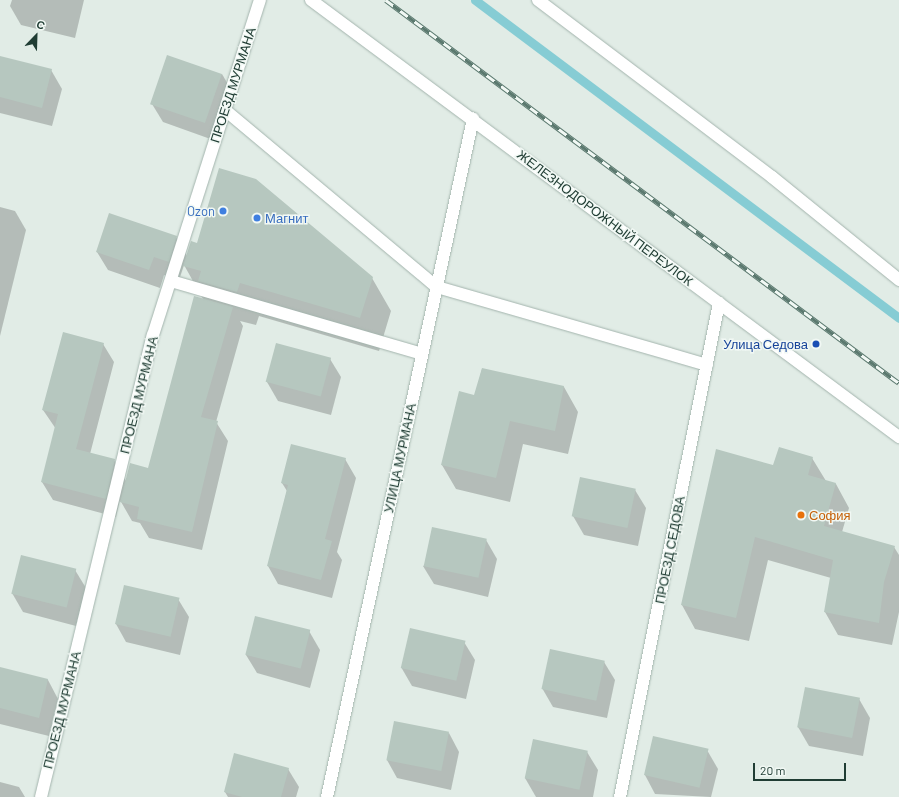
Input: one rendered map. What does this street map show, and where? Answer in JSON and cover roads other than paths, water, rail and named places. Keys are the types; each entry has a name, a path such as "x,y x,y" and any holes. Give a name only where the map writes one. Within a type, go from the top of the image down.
{"street":[{"name":"ПРОЕЗД МУРМАНА","path":"41,797 153,335 260,0"},
{"name":"ЖЕЛЕЗНОДОРОЖНЫЙ ПЕРЕУЛОК","path":"311,0 899,437"},
{"path":"538,0 772,177 899,280"},
{"path":"225,110 436,287 707,365"},
{"name":"УЛИЦА МУРМАНА","path":"327,797 473,119"},
{"path":"171,281 422,354"},
{"name":"ПРОЕЗД СЕДОВА","path":"620,797 719,303"}],"waterway":[{"path":"475,0 899,318"}],"railway":[{"path":"386,0 899,383"}],"place":[{"name":"Ozon","path":"223,211"},
{"name":"Магнит","path":"257,218"},
{"name":"Улица Седова","path":"816,344"},
{"name":"София","path":"801,515"}]}
